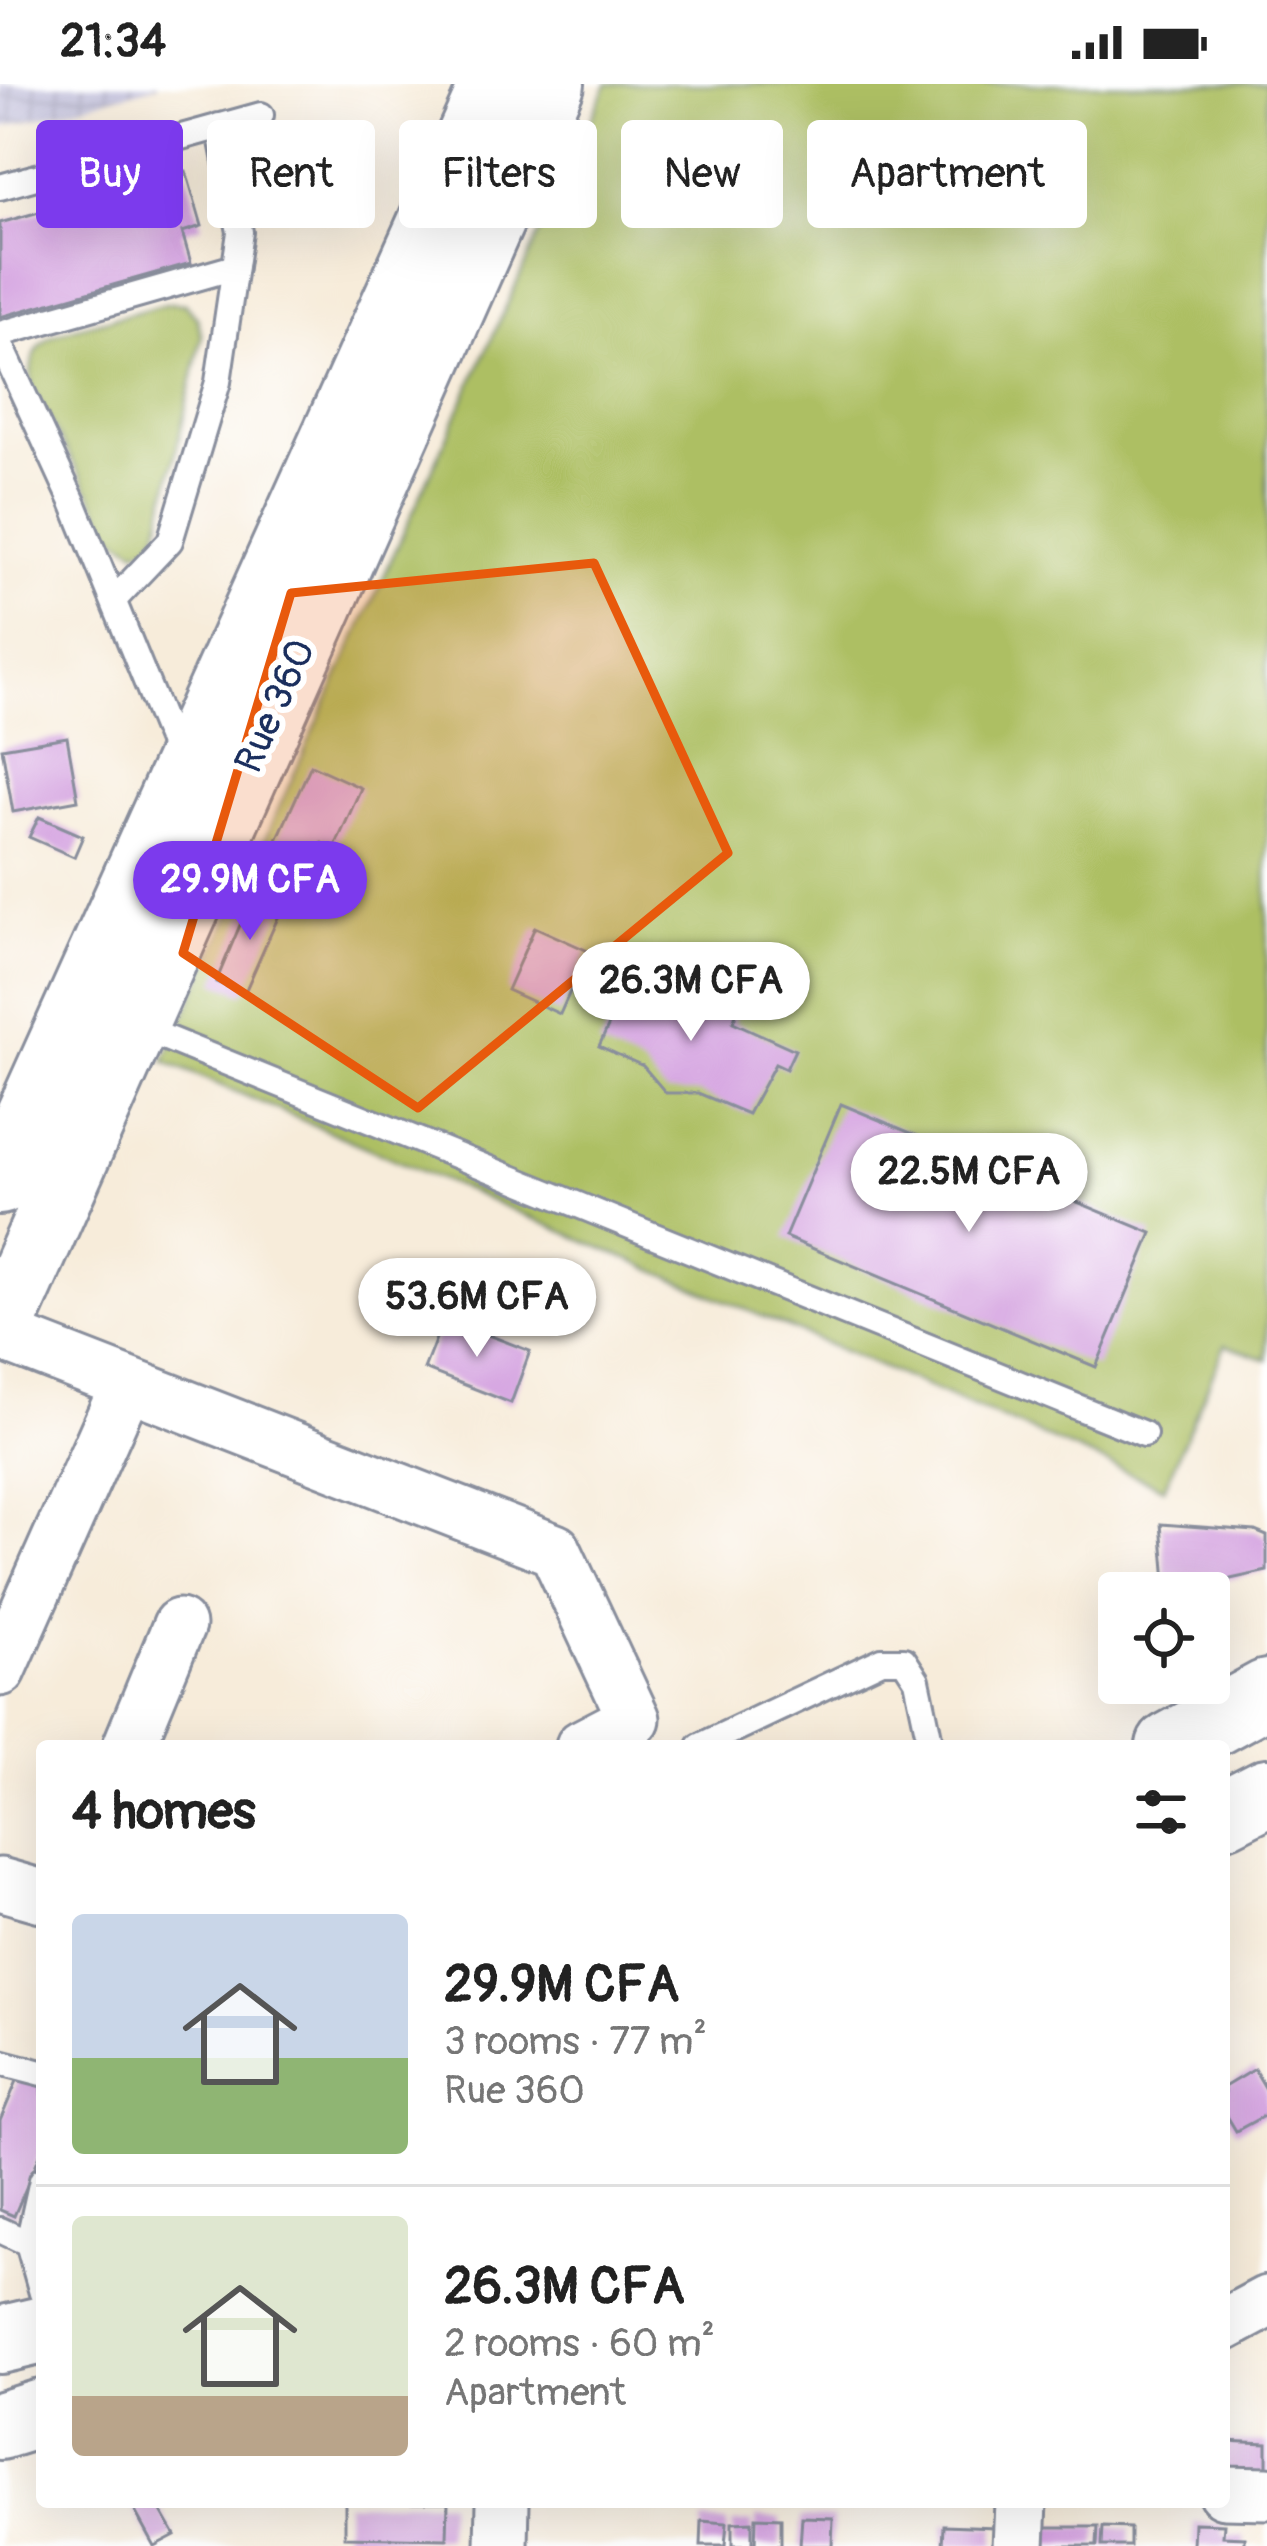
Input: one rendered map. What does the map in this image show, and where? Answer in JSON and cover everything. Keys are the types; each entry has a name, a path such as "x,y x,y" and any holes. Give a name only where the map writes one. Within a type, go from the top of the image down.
{"main road":[{"name":"Rue 360","path":"0,1181 494,84"},
{"name":"Rue 360","path":"0,1331 551,84"},
{"path":"1181,1740 1267,1693"},
{"path":"1230,1811 1267,1792"},
{"path":"0,2340 36,2331"},
{"path":"0,2426 36,2415"}],"street":[{"path":"0,1331 555,1550 640,1732 607,1740"},
{"path":"0,1670 127,1384"},
{"path":"131,1740 179,1625"},
{"path":"0,1884 36,1894"},
{"path":"1230,2322 1267,2302"},
{"path":"1230,2492 1267,2493"},
{"path":"502,2546 503,2508"},
{"path":"1019,2546 1021,2508"}],"lane":[{"path":"242,120 261,115"},
{"path":"0,187 207,129"},
{"path":"114,601 170,541 218,382 239,228"},
{"path":"182,771 74,502 0,338 235,267"},
{"path":"134,1026 1144,1434"},
{"path":"713,1740 882,1660 904,1660 917,1680 930,1740"},
{"path":"0,2062 36,2071"},
{"path":"36,2207 28,2243 36,2272"},
{"path":"0,2230 28,2243"}],"highlighted area":[{"path":"594,563 728,853 418,1108 183,953 291,593"}],"shaded area":[{"path":"0,84 163,84 0,128"}],"green space":[{"path":"607,84 1267,84 1267,1360 1225,1345 1164,1488 164,1061 542,228 597,228 597,120 591,120"},
{"path":"169,303 185,304 197,317 202,336 158,532 149,545 136,550 113,535 32,388 31,370 40,346 61,332"}],"building":[{"path":"183,172 202,226 182,232 191,263 0,317 0,223 36,213 36,228 183,228"},
{"path":"67,737 78,800 13,812 2,748"},
{"path":"311,765 361,788 334,849 322,843 295,903 256,886"},
{"path":"39,817 83,836 74,857 29,837"},
{"path":"254,892 284,904 244,994 216,982"},
{"path":"535,927 588,951 560,1014 507,990"},
{"path":"617,968 680,997 683,990 736,1014 733,1022 795,1050 786,1069 775,1064 748,1114 698,1093 666,1093 643,1066 599,1046 625,990 610,982"},
{"path":"841,1104 1152,1233 1096,1367 785,1237"},
{"path":"444,1318 530,1351 511,1403 424,1369"},
{"path":"1161,1524 1255,1531 1267,1536 1267,1571 1230,1579 1230,1572 1165,1572"},
{"path":"22,2069 36,2075 36,2164 14,2216 0,2210 0,2121"},
{"path":"1254,2069 1267,2091 1267,2114 1236,2131 1230,2121 1230,2083"},
{"path":"1230,2441 1267,2443 1267,2476 1230,2474"},
{"path":"133,2508 159,2508 175,2535 154,2546"},
{"path":"345,2508 448,2508 447,2539 345,2537"},
{"path":"756,2517 781,2518 781,2546 755,2546"},
{"path":"802,2517 833,2518 832,2546 800,2546"},
{"path":"702,2521 727,2523 725,2546 701,2546"},
{"path":"752,2522 752,2546 732,2546 732,2523"},
{"path":"1194,2523 1224,2524 1223,2536 1245,2537 1245,2546 1193,2546"},
{"path":"944,2525 995,2527 994,2546 943,2546"},
{"path":"1029,2527 1098,2527 1097,2546 1029,2546"},
{"path":"1103,2527 1130,2528 1130,2546 1102,2546"}]}
